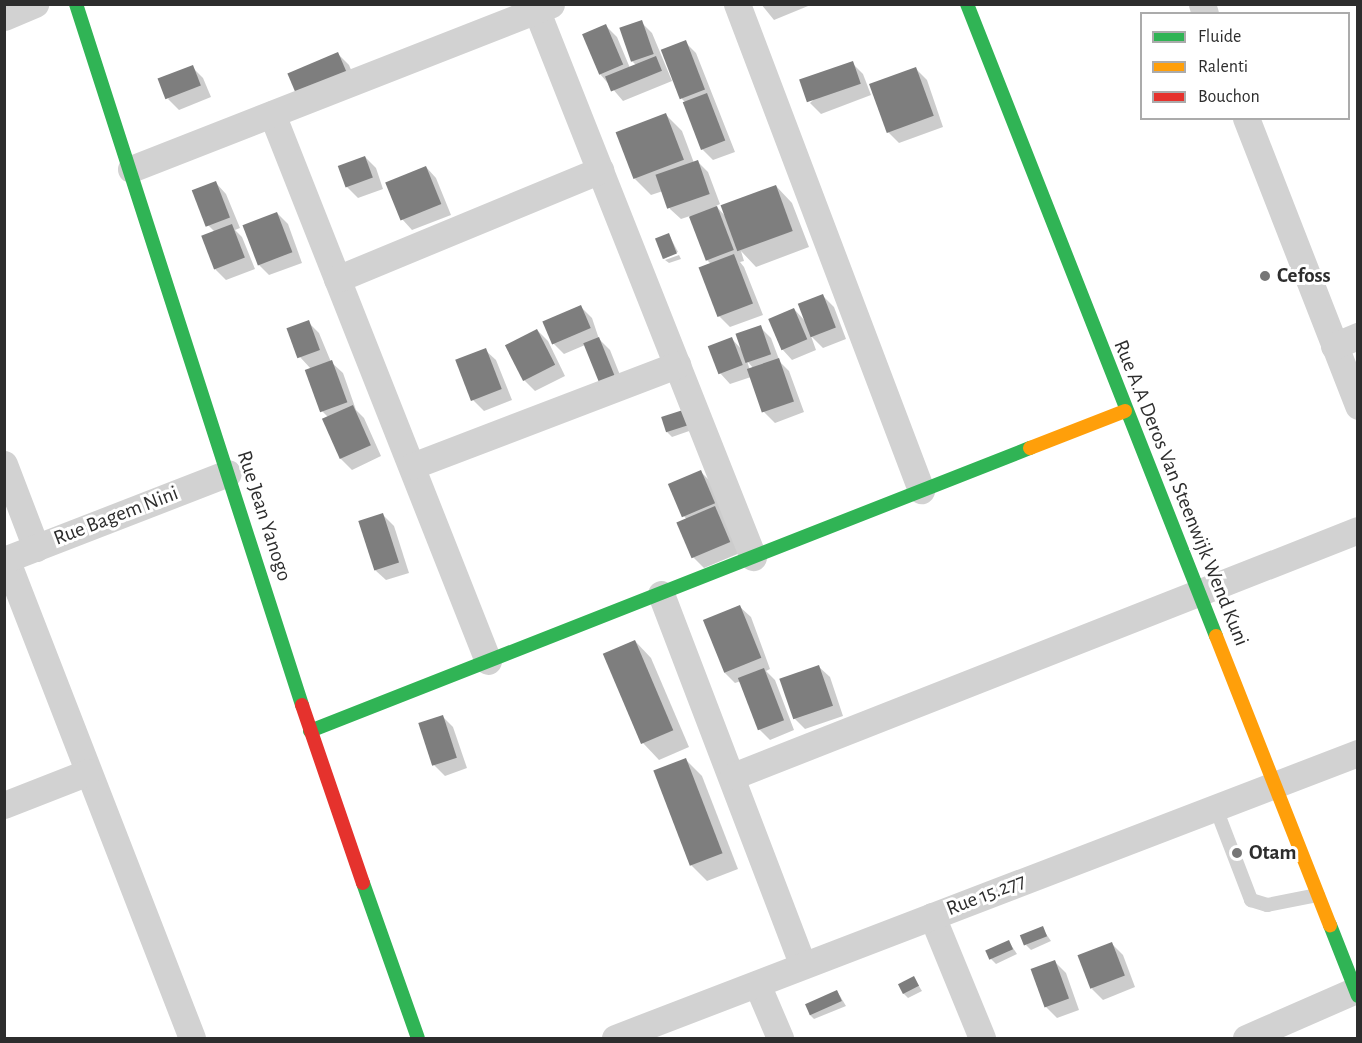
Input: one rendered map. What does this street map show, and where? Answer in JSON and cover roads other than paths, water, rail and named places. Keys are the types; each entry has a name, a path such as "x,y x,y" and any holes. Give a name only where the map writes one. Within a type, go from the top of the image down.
{"street":[{"path":"4,16 35,4"},
{"name":"Rue Jean Yanogo","path":"76,4 131,169 310,731 418,1038"},
{"path":"737,4 921,490"},
{"name":"Rue A.A Deros Van Steenwijk Wend Kuni","path":"967,4 1125,411 1357,992"},
{"path":"131,169 541,6 600,170 753,557"},
{"path":"272,114 488,661"},
{"path":"1247,120 1346,341 1358,406"},
{"path":"337,279 600,170"},
{"path":"412,466 677,365"},
{"path":"310,731 1125,411"},
{"path":"4,464 36,548"},
{"name":"Rue Bagem Nini","path":"5,559 228,473"},
{"path":"733,776 1358,530"},
{"path":"5,559 192,1038"},
{"path":"661,594 733,776 803,965"},
{"name":"Rue 15.277","path":"615,1038 1274,783 1358,753"},
{"path":"4,805 88,772"},
{"path":"932,916 982,1038"},
{"path":"757,984 780,1038"},
{"path":"1246,1038 1357,992"}],"lane":[{"path":"1215,806 1251,900 1267,905 1318,895"}],"place":[{"name":"Cefoss","path":"1265,276"},
{"name":"Otam","path":"1237,853"}]}
